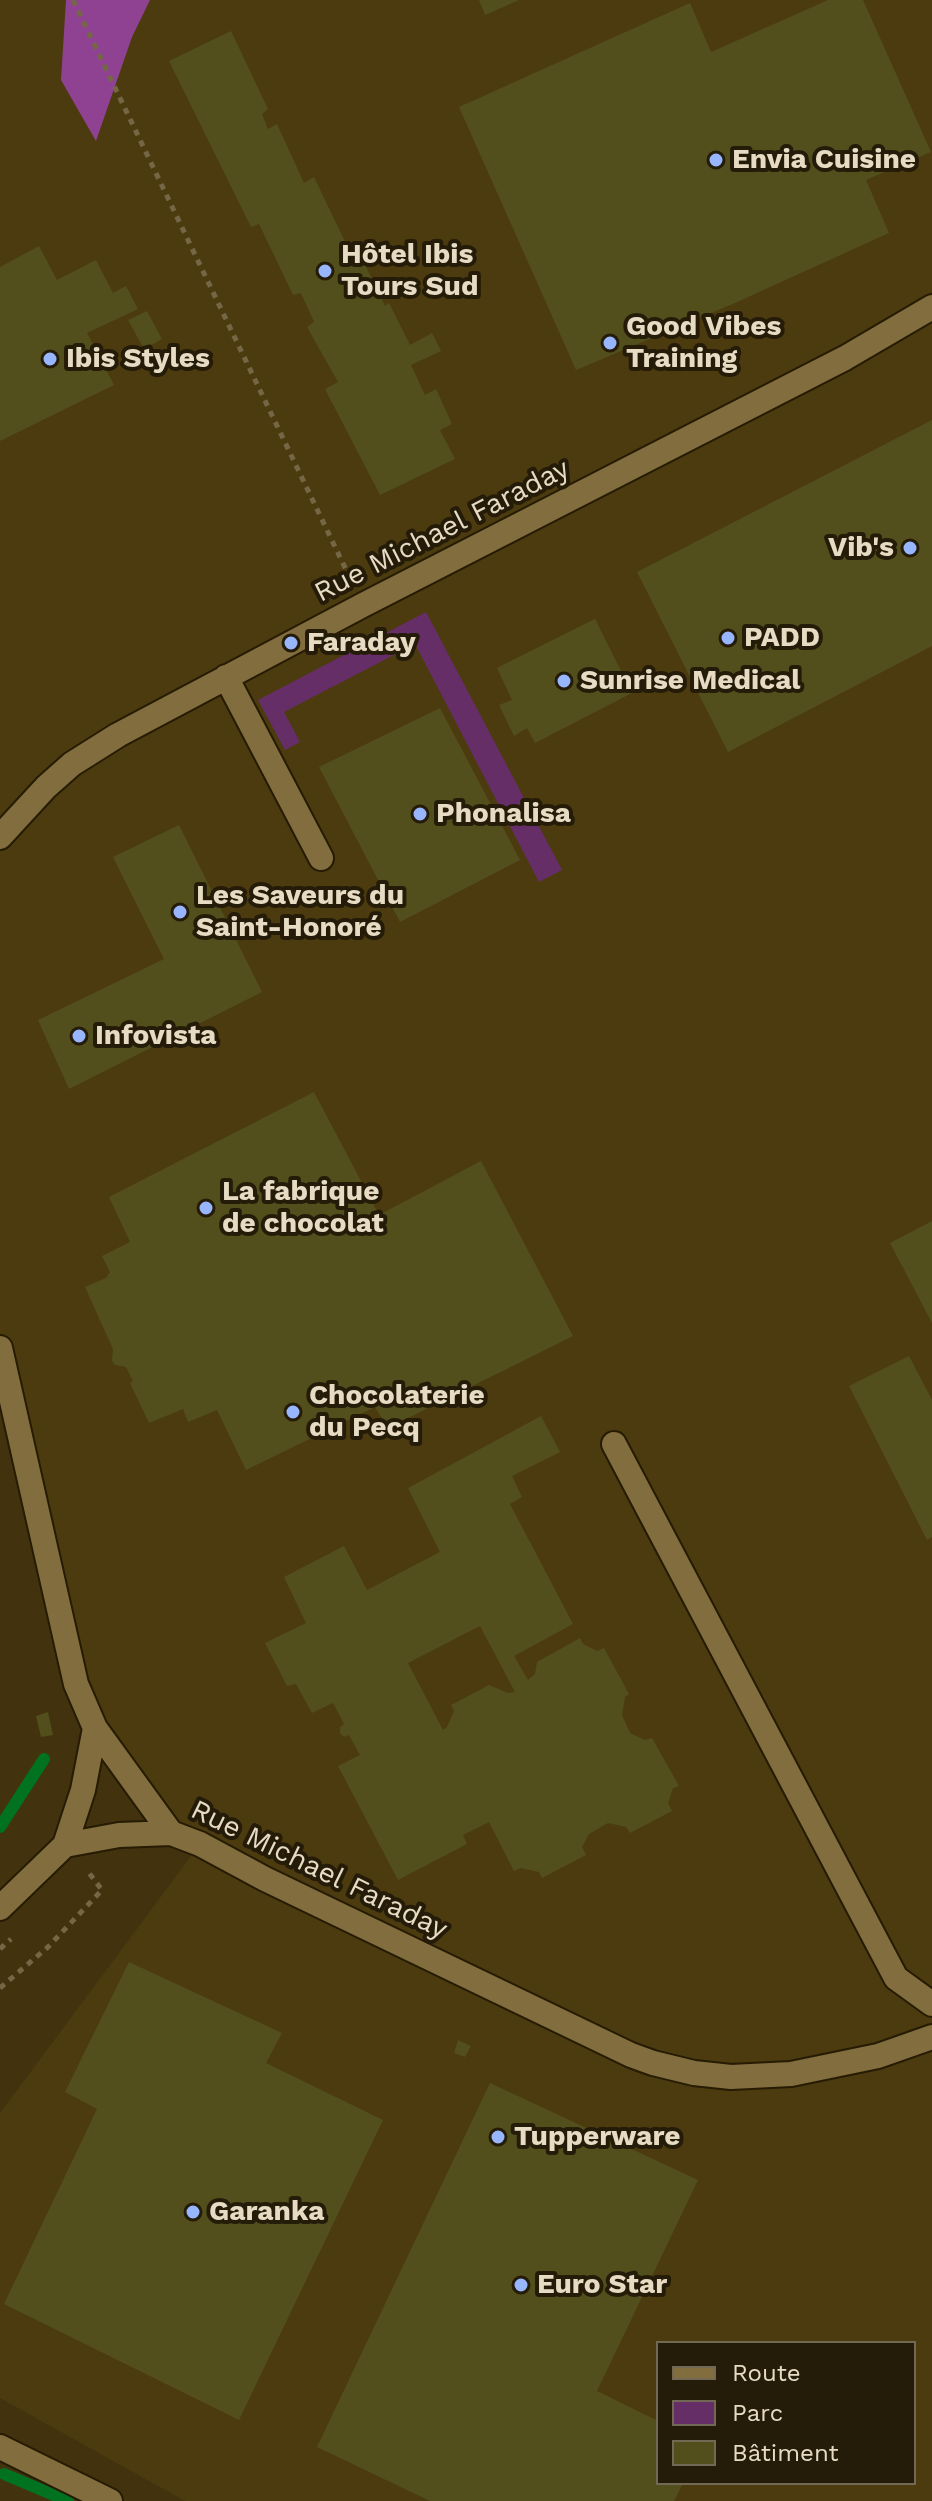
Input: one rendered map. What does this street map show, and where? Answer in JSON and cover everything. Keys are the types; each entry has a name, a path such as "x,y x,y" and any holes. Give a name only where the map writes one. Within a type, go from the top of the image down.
{"street":[{"name":"Rue Michael Faraday","path":"0,837 29,803 72,764 118,735 363,605 845,358 932,307"},
{"path":"226,677 321,858"},
{"name":"Rue Michael Faraday","path":"0,1348 76,1684 95,1728 171,1833 200,1844 293,1893 617,2049 653,2063 694,2073 731,2077 791,2074 878,2056 932,2037"},
{"path":"614,1444 896,1978 932,2004"},
{"path":"0,1908 65,1845 83,1790 95,1728"},
{"path":"65,1845 119,1835 171,1833"},
{"path":"0,2447 110,2501"}],"path":[{"path":"73,0 363,605"},
{"path":"76,1880 87,1870 101,1864"},
{"path":"0,1988 48,1947 102,1890 87,1870"},
{"path":"0,1949 22,1929"}],"shaded area":[{"path":"0,0 932,0 932,2501 185,2501 0,2398 0,2113 200,1844 171,1833 95,1728 0,1348"},
{"path":"66,0 150,0 132,37 96,141 61,80"}],"green space":[{"path":"426,612 562,870 539,882 415,644 284,712 300,742 285,750 258,700"}],"building":[{"path":"479,0 519,0 485,15"},
{"path":"828,0 863,0 931,152 866,180 889,233 576,370 459,107 690,3 711,52"},
{"name":"Hôtel Ibis Tours Sud","path":"231,31 268,109 262,114 268,129 277,124 304,183 314,177 349,250 356,246 385,306 389,303 410,345 432,333 441,351 411,365 425,395 436,389 452,424 440,430 455,459 380,495 325,389 338,382 307,327 314,322 301,293 293,295 259,224 251,227 169,61"},
{"name":"Ibis Styles","path":"39,246 57,280 96,260 113,293 126,286 138,309 87,333 114,385 0,441 0,267"},
{"path":"147,311 162,339 144,349 128,320"},
{"path":"932,420 932,646 728,752 637,572"},
{"name":"Sunrise Medical","path":"595,619 632,693 535,743 527,728 514,736 499,705 512,700 497,668"},
{"name":"Phonalisa","path":"440,708 520,860 400,922 319,767"},
{"path":"179,825 262,992 69,1089 38,1020 164,959 113,857"},
{"path":"314,1092 379,1215 481,1161 573,1336 388,1428 375,1407 246,1470 217,1410 188,1422 183,1409 149,1423 126,1367 115,1365 112,1361 113,1349 85,1287 106,1278 110,1272 102,1256 130,1242 109,1197"},
{"path":"932,1221 932,1323 890,1243"},
{"path":"909,1356 932,1400 932,1537 927,1540 849,1386"},
{"path":"541,1416 560,1452 512,1476 522,1497 510,1504 573,1624 514,1656 528,1680 535,1674 537,1662 580,1638 583,1644 597,1651 604,1648 629,1694 625,1697 622,1715 630,1733 645,1740 652,1738 679,1786 673,1788 668,1803 672,1811 630,1833 626,1827 608,1823 589,1834 582,1847 586,1855 542,1878 539,1872 521,1868 514,1871 489,1822 463,1835 467,1844 398,1880 338,1766 360,1755 349,1735 344,1737 340,1733 340,1727 344,1724 333,1703 312,1713 296,1684 287,1686 265,1643 306,1623 284,1577 344,1546 367,1590 440,1552 408,1488","holes":["480,1626 515,1692 508,1693 489,1685 451,1705 454,1711 443,1730 408,1663"]},
{"path":"48,1712 53,1735 41,1737 36,1716"},
{"name":"Garanka","path":"129,1962 282,2033 266,2063 383,2120 239,2420 4,2304 97,2109 65,2092"},
{"path":"458,2040 471,2046 465,2057 454,2053"},
{"name":"Euro Star","path":"490,2083 698,2180 597,2391 656,2420 656,2485 682,2485 674,2501 430,2501 317,2447"}],"waterway":[{"path":"0,1827 44,1759"},
{"path":"4,2474 68,2501"}],"place":[{"name":"Envia Cuisine","path":"716,160"},
{"name":"Hôtel Ibis Tours Sud","path":"325,271"},
{"name":"Good Vibes Training","path":"610,343"},
{"name":"Ibis Styles","path":"50,359"},
{"name":"Vib's","path":"910,548"},
{"name":"PADD","path":"728,638"},
{"name":"Faraday","path":"291,643"},
{"name":"Sunrise Medical","path":"564,681"},
{"name":"Phonalisa","path":"420,814"},
{"name":"Les Saveurs du Saint-Honoré","path":"180,912"},
{"name":"Infovista","path":"79,1036"},
{"name":"La fabrique de chocolat","path":"206,1208"},
{"name":"Chocolaterie du Pecq","path":"293,1412"},
{"name":"Tupperware","path":"498,2137"},
{"name":"Garanka","path":"193,2212"},
{"name":"Euro Star","path":"521,2285"}]}
